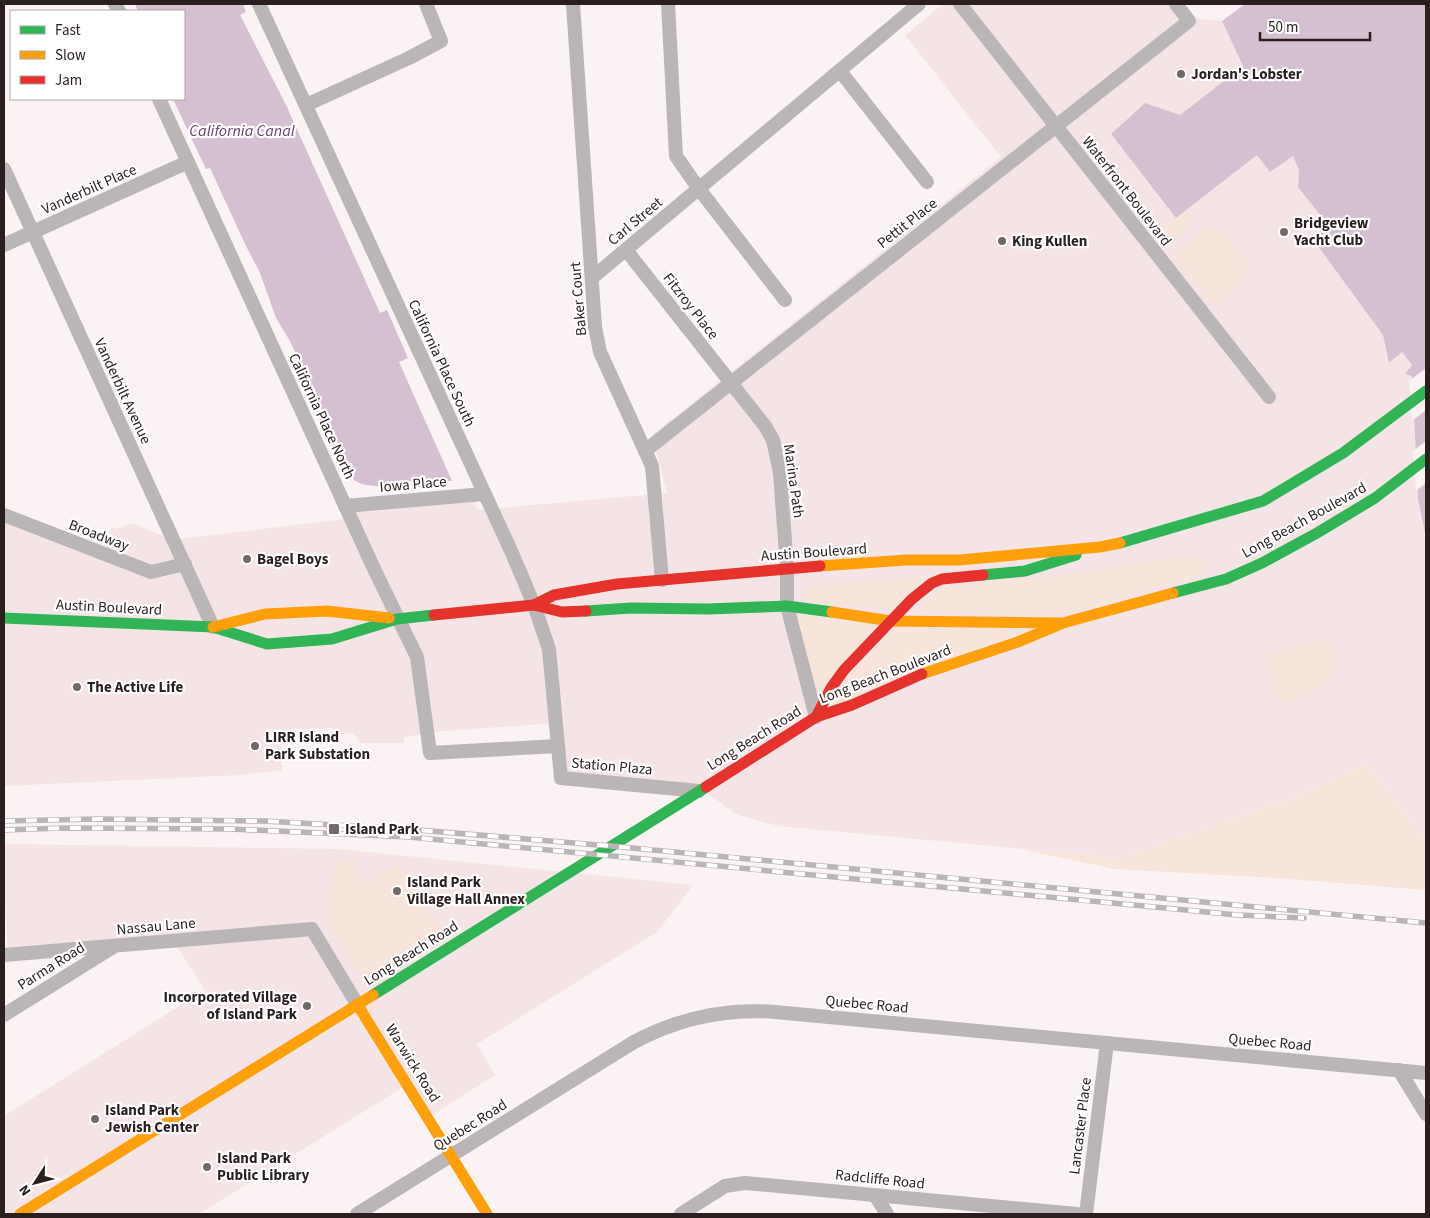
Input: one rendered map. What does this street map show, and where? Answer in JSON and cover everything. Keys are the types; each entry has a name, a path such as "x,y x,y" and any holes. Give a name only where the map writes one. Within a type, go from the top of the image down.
{"main road":[{"name":"Long Beach Boulevard","path":"816,717 835,682 890,621 932,583 942,579 1025,571 1100,548 1162,532 1263,500 1343,453 1426,391"},
{"name":"Long Beach Boulevard","path":"816,717 852,705 918,675 1018,642 1063,623 1226,579 1286,551 1375,498 1426,459"},
{"name":"Austin Boulevard","path":"534,605 554,595 617,584 787,568 906,560 960,560 1100,548"},
{"name":"Austin Boulevard","path":"4,618 213,627 267,644 332,639 398,619 534,605 562,612 631,608 708,609 787,606 890,621 1063,623"},
{"name":"Austin Boulevard","path":"213,627 265,614 327,611 398,619"},
{"name":"Long Beach Road","path":"20,1214 503,915 816,717"},
{"name":"Warwick Road","path":"357,1004 487,1214"}],"street":[{"name":"California Place South","path":"259,4 534,605 548,649 558,746"},
{"path":"306,105 441,41 426,4"},
{"name":"Baker Court","path":"573,4 595,327 600,352 652,466 662,580"},
{"path":"668,4 676,156 699,189 785,300"},
{"name":"Carl Street","path":"592,278 919,4"},
{"name":"Waterfront Boulevard","path":"960,4 1269,397"},
{"name":"Pettit Place","path":"644,451 1189,21 1176,4"},
{"path":"840,71 927,182"},
{"name":"California Place North","path":"159,100 345,506 417,657 430,753"},
{"name":"Vanderbilt Place","path":"4,245 188,162"},
{"name":"Vanderbilt Avenue","path":"4,168 213,627"},
{"name":"Fitzroy Place","path":"626,250 731,382"},
{"name":"Marina Path","path":"731,382 765,426 773,440 780,473 787,568 787,606 816,717"},
{"name":"Iowa Place","path":"345,506 484,494"},
{"name":"Broadway","path":"4,515 151,572 185,564"},
{"name":"Station Plaza","path":"430,753 558,746 561,778 699,791"},
{"name":"Warwick Road","path":"312,929 357,1004"},
{"name":"Nassau Lane","path":"4,955 312,929"},
{"name":"Parma Road","path":"4,1015 116,945"},
{"name":"Quebec Road","path":"357,1214 634,1042 662,1028 705,1016 735,1012 770,1012 1426,1073"},
{"name":"Lancaster Place","path":"1086,1214 1107,1043"},
{"path":"1399,1070 1426,1114"},
{"name":"Radcliffe Road","path":"686,1213 725,1186 745,1183 1077,1214"},
{"path":"875,1195 888,1214"}],"shaded area":[{"path":"943,4 1171,4 1182,17 1222,21 1243,66 1180,115 1145,103 1111,134 1176,218 1257,155 1293,156 1299,170 1298,187 1329,225 1313,238 1383,335 1389,363 1402,352 1412,365 1418,499 1426,538 1426,841 1367,764 1290,799 1120,858 778,826 738,815 699,788 563,776 557,723 442,731 404,737 404,743 361,743 353,733 335,735 333,728 281,730 282,770 241,775 4,786 4,512 103,551 111,527 116,529 132,523 173,540 353,518 353,509 473,500 478,510 667,493 652,435 1001,157 905,35"},
{"path":"1189,208 1191,224 1173,240 1162,240 1157,233"},
{"path":"1207,228 1221,229 1247,261 1243,282 1220,304 1211,302 1178,261 1178,252"},
{"path":"1196,555 1201,558 1206,568 1199,576 1076,611 1032,618 918,611 938,590 949,586 1055,576"},
{"path":"920,577 920,586 896,609 813,603 804,594 807,587 813,586"},
{"path":"793,610 884,624 817,706"},
{"path":"894,629 1043,629 824,710 834,691"},
{"path":"1329,638 1336,661 1334,671 1330,677 1316,689 1286,704 1278,699 1266,654"},
{"path":"1367,764 1426,841 1426,890 1277,878 1115,869 1020,849 1120,858 1290,799"},
{"path":"4,844 338,849 693,885 657,932 477,1044 495,1075 426,1119 405,1086 199,1214 4,1214 4,1116 205,990 171,937 8,948 4,895"},
{"path":"342,858 360,860 353,866 367,885 397,863 442,930 363,979 331,928 334,870"}],"water":[{"name":"California Canal","path":"135,4 243,4 246,12 240,15 286,105 380,313 387,310 408,358 399,362 452,481 429,481 424,479 370,486 354,480 290,341 276,318 260,273 210,168 206,169 173,100 185,100 185,10 138,10"},
{"path":"1245,4 1426,4 1426,538 1418,499 1412,376 1405,374 1412,365 1402,352 1389,363 1383,335 1312,238 1328,225 1298,187 1299,170 1293,156 1270,172 1257,155 1176,218 1111,134 1145,103 1180,115 1243,66 1222,21"}],"pier":[{"path":"1426,368 1426,410 1412,421 1409,381"},
{"path":"1426,441 1426,483 1416,491 1413,451"}],"railway":[{"path":"4,821 98,819 264,821 406,829 611,846 1426,923"},
{"path":"4,830 64,828 230,829 409,837 1237,915 1304,918"}],"traffic: fast":[{"path":"1120,543 1263,501 1343,453 1426,391"},
{"path":"1173,593 1226,579 1262,563 1375,498 1426,459"},
{"path":"983,575 1025,571 1076,555"},
{"path":"586,611 631,608 708,609 787,606 832,612"},
{"path":"4,618 213,627 267,644 332,639 397,619 434,615"},
{"path":"373,995 706,787"}],"traffic: slow":[{"path":"820,566 906,560 960,560 1100,547 1120,543"},
{"path":"832,612 891,621 1063,623 1173,593"},
{"path":"213,627 265,614 327,611 389,618"},
{"path":"922,674 1018,642 1061,624"},
{"path":"20,1214 373,995"},
{"path":"357,1004 487,1214"}],"traffic: jam":[{"path":"534,605 554,595 617,584 820,566"},
{"path":"816,717 831,688 844,670 912,599 932,583 942,579 983,575"},
{"path":"434,615 534,605 562,612 586,611"},
{"path":"706,787 816,717 852,705 922,674"}],"place":[{"name":"Jordan's Lobster","path":"1181,74"},
{"name":"Bridgeview Yacht Club","path":"1284,232"},
{"name":"King Kullen","path":"1002,241"},
{"name":"Bagel Boys","path":"247,559"},
{"name":"The Active Life","path":"77,687"},
{"name":"LIRR Island Park Substation","path":"255,746"},
{"name":"Island Park","path":"334,829"},
{"name":"Island Park Village Hall Annex","path":"397,891"},
{"name":"Incorporated Village of Island Park","path":"307,1006"},
{"name":"Island Park Jewish Center","path":"95,1119"},
{"name":"Island Park Public Library","path":"207,1167"}]}
